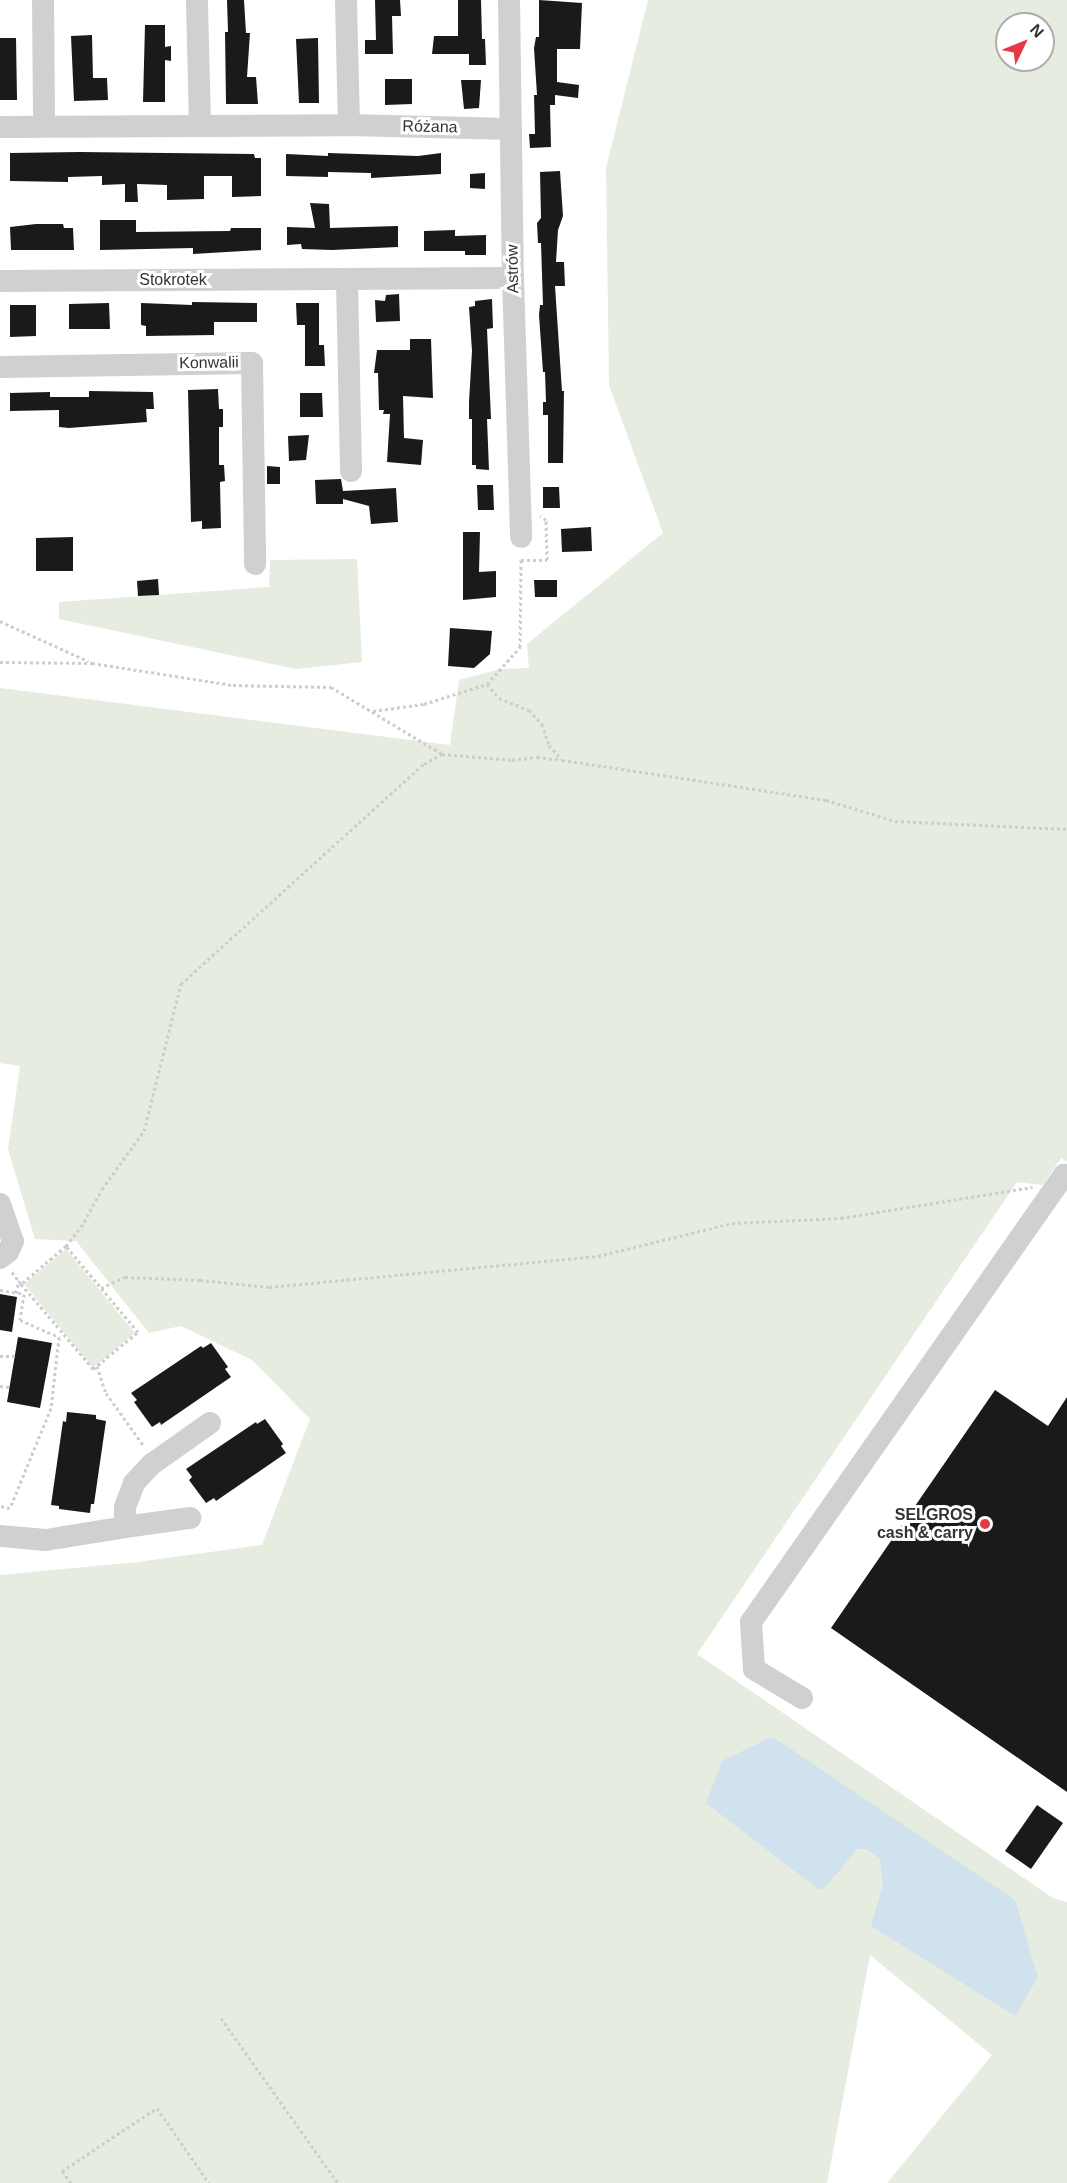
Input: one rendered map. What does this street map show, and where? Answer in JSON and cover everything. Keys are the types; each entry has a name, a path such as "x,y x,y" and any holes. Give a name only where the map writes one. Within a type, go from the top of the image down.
{"street":[{"path":"43,0 44,126"},
{"name":"Astrów","path":"509,0 513,278 521,537"},
{"path":"346,2 349,125"},
{"path":"197,3 200,125"},
{"name":"Różana","path":"0,127 349,125 511,129"},
{"name":"Stokrotek","path":"0,281 513,278"},
{"path":"347,280 351,471"},
{"name":"Konwalii","path":"0,367 252,363 255,564"},
{"path":"802,1698 754,1669 751,1622 1060,1183"},
{"path":"0,1204 13,1241 8,1252 0,1258"},
{"path":"125,1527 125,1507 135,1483 152,1464 210,1423"},
{"path":"0,1536 46,1540 190,1518"}],"path":[{"path":"371,711 424,704 487,684 520,647 521,537"},
{"path":"0,621 92,663"},
{"path":"0,662 92,663 233,685 331,687 442,754 512,760 537,757 562,760 826,800 894,821 1067,829"},
{"path":"487,684 499,698 529,710 536,717 542,724 549,745 562,760"},
{"path":"66,1246 138,1332 93,1369 21,1284 66,1246 81,1227 102,1189 144,1131 181,984 424,764 442,754"},
{"path":"101,1288 125,1277 200,1280 269,1287 598,1256 732,1223 841,1218 1028,1186 1060,1183"},
{"path":"16,1293 19,1280"},
{"path":"0,1290 24,1294 20,1320 68,1340"},
{"path":"0,1506 10,1508 51,1408 59,1337"},
{"path":"0,1356 15,1356"},
{"path":"96,1366 106,1393 144,1446 142,1475"},
{"path":"0,1386 9,1387"},
{"path":"221,2018 338,2183"},
{"path":"70,2183 62,2171 157,2108 209,2183"}],"shaded area":[{"path":"648,0 1067,0 1067,1162 1061,1158 1043,1185 1017,1182 697,1654 1053,1898 1067,1902 1067,2183 887,2183 992,2055 870,1955 827,2183 0,2183 0,1575 138,1562 262,1545 310,1419 252,1360 181,1326 149,1333 76,1241 35,1239 8,1149 20,1066 0,1063 0,688 450,745 459,680 501,669 529,668 527,644 663,533 609,385 606,168"},
{"path":"357,559 362,662 296,669 59,619 59,602 269,587 270,560"},
{"path":"66,1249 135,1333 93,1368 24,1284"}],"water":[{"path":"769,1738 776,1739 1015,1900 1038,1977 1015,2016 871,1926 883,1885 880,1859 866,1849 857,1849 824,1889 818,1889 706,1803 722,1761"}],"building":[{"path":"227,0 244,0 246,33 250,33 247,77 256,77 258,104 226,104"},
{"path":"375,0 400,0 401,16 392,16 393,54 365,54 365,40 376,40"},
{"path":"458,0 481,0 482,39 485,39 486,65 469,65 469,54 432,54 434,36 458,36"},
{"path":"539,0 582,3 580,49 557,49 557,82 579,85 578,98 555,95 555,105 550,105 551,147 530,148 529,134 535,134 534,95 537,95 534,48 536,37 539,37"},
{"path":"145,25 165,25 165,47 171,46 171,61 165,60 165,102 143,102"},
{"path":"92,35 93,78 107,78 108,100 74,101 71,36"},
{"path":"0,38 16,38 17,100 0,100"},
{"path":"318,38 319,103 299,103 296,39"},
{"path":"385,79 412,79 412,104 385,105"},
{"path":"461,80 481,80 479,108 464,109"},
{"path":"10,153 254,154 255,158 261,158 261,196 232,197 232,176 204,176 204,199 167,200 167,185 137,184 138,202 125,202 125,184 102,185 102,176 68,177 68,182 10,181"},
{"path":"328,153 418,156 441,153 441,174 371,178 371,173 328,172 328,177 286,176 286,154 328,156"},
{"path":"560,171 563,216 558,230 556,262 564,262 565,286 555,286 562,391 564,391 563,463 548,463 548,415 543,415 543,402 546,402 545,372 543,372 539,315 540,305 543,305 541,243 538,243 537,223 541,218 540,172"},
{"path":"485,173 485,189 470,188 470,174"},
{"path":"310,203 329,204 330,228 398,226 398,247 332,250 302,249 301,244 287,245 287,227 315,228"},
{"path":"100,220 136,220 136,232 230,231 231,228 261,228 261,250 193,254 193,248 100,250"},
{"path":"63,224 64,228 73,228 74,250 11,250 10,227"},
{"path":"455,230 455,236 486,235 486,255 465,255 465,251 424,251 424,231"},
{"path":"399,294 400,321 376,322 375,300 385,301 386,295"},
{"path":"492,299 493,328 487,329 491,419 487,419 489,470 476,469 476,465 472,465 472,419 469,419 469,402 472,351 469,307 475,306 475,301"},
{"path":"192,302 257,303 257,322 214,322 214,335 146,336 146,326 141,325 141,303 192,305"},
{"path":"109,303 110,329 69,329 69,304"},
{"path":"296,303 319,303 319,345 324,345 325,366 305,366 305,325 297,325"},
{"path":"10,305 36,305 36,336 10,337"},
{"path":"410,339 431,339 433,398 403,396 404,438 423,440 421,465 387,462 390,414 383,414 384,410 379,410 378,373 374,373 377,350 410,350"},
{"path":"218,389 219,409 223,409 223,427 219,427 219,465 224,465 225,481 220,482 221,528 202,529 202,521 191,522 188,390"},
{"path":"89,391 153,392 154,409 146,409 147,422 69,428 59,427 59,410 10,411 10,393 50,392 50,397 89,397"},
{"path":"300,393 322,393 323,417 300,417"},
{"path":"309,435 306,460 289,461 288,436"},
{"path":"267,466 280,467 280,484 267,484"},
{"path":"341,479 343,491 396,488 398,522 371,524 369,506 343,499 343,504 316,504 315,480"},
{"path":"477,485 493,485 494,510 478,510"},
{"path":"543,487 559,487 560,508 543,508"},
{"path":"591,527 592,551 562,552 561,529"},
{"path":"463,532 480,532 479,572 496,571 496,597 463,600"},
{"path":"73,537 73,571 36,571 36,538"},
{"path":"158,579 159,595 138,596 137,581"},
{"path":"534,580 557,580 557,597 535,597"},
{"path":"450,628 492,631 490,654 474,668 448,666"},
{"path":"0,1294 17,1297 12,1332 0,1330"},
{"path":"18,1337 52,1343 40,1408 7,1402"},
{"path":"211,1343 228,1367 225,1369 231,1377 161,1425 160,1422 152,1427 134,1402 137,1400 131,1393 201,1346 203,1348"},
{"name":"SELGROS cash & carry","path":"995,1390 1048,1426 1067,1397 1067,1792 831,1628"},
{"path":"67,1412 96,1415 96,1419 106,1421 94,1504 91,1504 90,1513 59,1509 59,1506 51,1505 63,1421 66,1422"},
{"path":"265,1419 283,1444 281,1446 286,1453 216,1501 214,1498 206,1503 189,1480 192,1477 186,1469 256,1422 257,1424"},
{"path":"1037,1805 1063,1823 1031,1869 1005,1851"}],"place":[{"name":"SELGROS cash & carry","path":"985,1524"}]}
